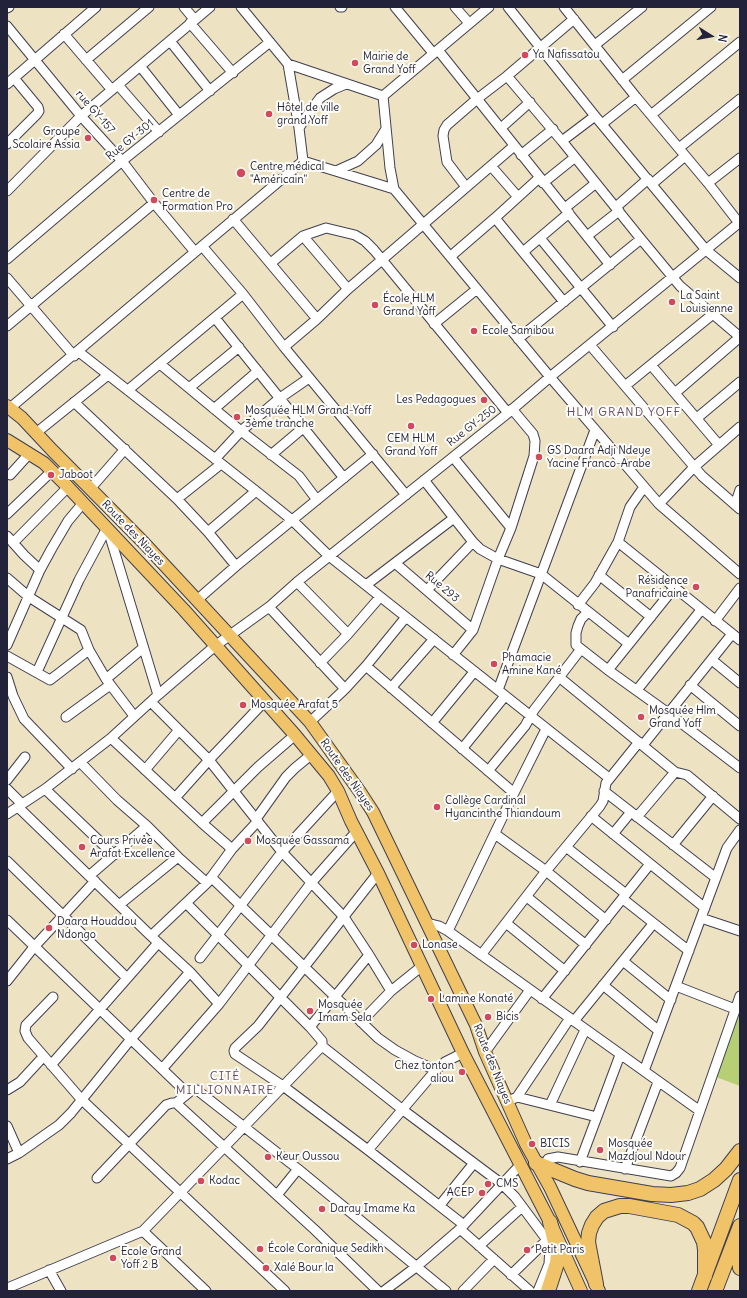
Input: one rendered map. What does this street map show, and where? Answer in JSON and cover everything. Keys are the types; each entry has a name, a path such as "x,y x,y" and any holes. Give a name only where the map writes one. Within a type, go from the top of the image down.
{"highway":[{"path":"540,1164 588,1183 652,1194 671,1195 700,1189 714,1180 726,1169 740,1151"},
{"path":"699,1291 740,1180"},
{"path":"597,1288 588,1242 589,1233 597,1217 604,1211 620,1206 629,1206 678,1215 698,1227 706,1250 705,1276"},
{"path":"548,1291 557,1263 558,1254 550,1222"},
{"path":"715,1291 740,1226"},
{"path":"740,1237 738,1251 740,1268"}],"main road":[{"name":"Route des Niayes","path":"9,407 22,418 91,488 310,722 360,792 373,812 427,923 476,1025 485,1052 512,1100 550,1187 597,1288"},
{"name":"Route des Niayes","path":"7,440 44,463 68,487 184,610 312,754 329,776 338,791 356,832 378,874 463,1053 550,1222 581,1291"}],"street":[{"path":"7,144 39,111 38,107 10,81 96,7"},
{"path":"86,60 149,7"},
{"path":"184,7 192,21 233,72"},
{"path":"7,191 81,116 210,7"},
{"path":"241,7 288,64 303,161"},
{"path":"395,7 477,99 541,181 610,265"},
{"path":"455,7 469,24"},
{"path":"383,96 489,7"},
{"path":"508,7 595,116 706,250 740,278"},
{"path":"595,45 642,7"},
{"path":"622,80 711,7"},
{"path":"567,8 622,80 740,223"},
{"path":"466,188 446,162 443,136 446,125 574,19"},
{"name":"rue GY-157","path":"7,26 81,116 122,161 154,203 243,294 309,378 406,495"},
{"path":"64,34 86,60 159,132"},
{"path":"170,41 210,91"},
{"name":"Rue GY-301","path":"7,259 122,161 270,42"},
{"path":"651,115 740,42"},
{"path":"288,64 383,96"},
{"path":"140,66 179,115"},
{"path":"507,76 553,129 574,158 680,286 740,337 675,393"},
{"path":"299,128 320,98 334,89 346,84"},
{"path":"383,96 390,168 394,188 518,339 659,504 740,574"},
{"path":"602,124 636,97"},
{"path":"679,148 740,100"},
{"path":"500,128 530,102"},
{"path":"562,141 595,116"},
{"path":"521,155 553,129"},
{"path":"336,171 358,161 376,145 386,130"},
{"path":"284,347 317,319 348,289 514,146"},
{"path":"587,236 650,182 685,156"},
{"path":"451,256 518,196 574,158"},
{"path":"708,183 740,158"},
{"path":"303,161 394,188"},
{"path":"9,407 76,354 303,161"},
{"path":"491,166 518,196"},
{"path":"523,252 540,238 596,183"},
{"path":"7,326 154,203"},
{"path":"495,218 564,302"},
{"path":"233,220 317,319"},
{"name":"Rue GY-250","path":"7,814 45,790 111,738 134,716 215,646 268,607 740,223"},
{"path":"270,263 303,236 326,228 356,235 365,240 383,260 434,324 510,411 533,434 535,441 534,456 511,528 498,559 474,630 453,655"},
{"path":"303,236 348,289"},
{"path":"540,238 613,327"},
{"path":"518,339 641,239"},
{"path":"7,278 76,354 128,390 256,491 292,520 329,556 609,778"},
{"path":"434,324 477,289"},
{"path":"128,390 243,294"},
{"path":"625,386 713,314"},
{"path":"215,318 344,478"},
{"path":"590,344 702,476 738,507"},
{"path":"189,388 239,347"},
{"path":"160,364 241,431 299,476 317,500"},
{"path":"651,365 719,445"},
{"path":"214,409 258,371"},
{"path":"36,433 108,375"},
{"path":"177,499 218,462 241,431 280,398 309,378"},
{"path":"697,418 740,382"},
{"path":"74,402 177,499 208,532 236,566"},
{"path":"659,504 694,467 740,427"},
{"path":"271,455 303,428"},
{"path":"462,749 502,693 541,574 595,430"},
{"path":"91,488 125,450"},
{"path":"10,475 30,454"},
{"path":"197,600 236,566 373,454"},
{"path":"452,457 511,528"},
{"path":"7,514 52,471"},
{"path":"424,480 480,549 498,559 541,574 578,605 629,644"},
{"path":"40,570 10,539 40,514 68,487"},
{"path":"578,605 590,591 599,576 618,542 630,506 644,487"},
{"path":"738,507 740,490"},
{"path":"208,532 256,491"},
{"path":"7,645 40,570 68,522 83,503"},
{"path":"366,585 454,518"},
{"path":"36,672 51,643 79,580 107,528"},
{"path":"107,528 158,695"},
{"path":"426,590 473,542"},
{"path":"618,542 740,640"},
{"name":"Rue 293","path":"394,563 474,630"},
{"path":"599,576 651,617"},
{"path":"7,578 29,597 81,630 89,650 108,682 134,716"},
{"path":"297,582 348,634"},
{"path":"608,670 674,588"},
{"path":"715,621 740,588"},
{"path":"320,663 348,634 380,597"},
{"path":"268,607 345,689"},
{"path":"637,690 701,610"},
{"path":"588,612 581,619 576,634 576,645 740,768"},
{"path":"310,722 345,689 406,617"},
{"path":"481,955 546,871 603,801 606,783 609,778 668,713 732,634"},
{"path":"391,688 434,639"},
{"path":"66,717 108,682 143,648"},
{"path":"488,771 526,726 534,710 581,649"},
{"path":"7,656 49,680 52,680 89,650"},
{"path":"712,660 740,683"},
{"path":"366,666 514,793"},
{"path":"432,723 474,672"},
{"path":"7,677 13,696 24,719 72,769"},
{"path":"559,677 675,772 687,775 739,816"},
{"path":"690,685 740,726"},
{"path":"175,798 208,760 265,701"},
{"path":"151,702 208,760 282,852 344,917 391,991"},
{"path":"448,931 546,729"},
{"path":"145,770 179,730"},
{"path":"202,823 258,767 295,735"},
{"path":"111,738 232,849"},
{"path":"151,936 209,880 232,849 257,820 286,777 312,754"},
{"path":"7,780 25,757"},
{"path":"80,762 117,800 147,826 178,857 241,905 334,997 378,1038 395,1050 436,1070"},
{"path":"612,834 675,772"},
{"path":"7,789 20,805 118,905 190,972 219,1004"},
{"path":"45,790 114,854"},
{"path":"200,958 282,852 338,791"},
{"path":"604,791 716,878"},
{"path":"673,845 713,796"},
{"path":"591,816 705,908"},
{"path":"7,981 34,947 63,916 92,878 114,854 147,826"},
{"path":"644,1071 727,848 740,830"},
{"path":"162,1069 219,1004 273,935 311,883 356,832"},
{"path":"495,834 546,871 606,920"},
{"path":"566,847 653,924 689,951"},
{"path":"118,905 178,857"},
{"path":"7,861 127,978"},
{"path":"542,999 650,864"},
{"path":"378,874 258,1026 235,1048 235,1054 283,1086 440,1205 479,1246 530,1291"},
{"path":"527,897 586,945"},
{"path":"186,903 310,1027 322,1041 322,1046 403,1110 502,1184 515,1197 547,1240 550,1247 549,1264 538,1291"},
{"path":"701,918 740,931"},
{"path":"7,920 187,1093"},
{"path":"506,922 565,970"},
{"path":"427,923 439,926 448,931 700,1111"},
{"path":"597,1117 550,1105 512,1100 572,1020 653,924"},
{"path":"51,1065 158,943"},
{"path":"310,1027 369,955"},
{"path":"623,961 671,1000"},
{"path":"361,1022 391,991 422,966"},
{"path":"7,1159 19,1153 59,1125 131,1039 190,972"},
{"path":"603,985 659,1031"},
{"path":"676,986 735,1009"},
{"path":"485,1052 530,990"},
{"path":"540,1164 553,1157 671,1176 676,1173 680,1168 740,996"},
{"path":"53,997 26,1025 25,1031 28,1038 81,1099 285,1291"},
{"path":"550,1105 585,1030"},
{"path":"9,1286 143,1231 322,1046"},
{"path":"368,1150 436,1070 445,1062 463,1053"},
{"path":"580,1162 620,1054"},
{"path":"7,1090 20,1082 43,1057"},
{"path":"625,1169 658,1082"},
{"path":"97,1178 166,1105 169,1103 176,1103 192,1090 198,1090 298,1169 446,1291"},
{"path":"176,1103 378,1291"},
{"path":"7,1126 19,1153"},
{"path":"440,1205 474,1163"},
{"path":"384,1291 416,1267 462,1227 521,1164"},
{"path":"276,1195 298,1169"},
{"path":"479,1246 522,1207"},
{"path":"143,1231 206,1291"},
{"path":"511,1275 547,1240"},
{"path":"463,1291 494,1259"},
{"path":"48,1270 61,1291"}],"green space":[{"path":"740,1011 740,1086 716,1077"}],"place":[{"name":"Ya Nafissatou","path":"525,55"},
{"name":"Mairie de Grand Yoff","path":"355,63"},
{"name":"Hôtel de ville grand Yoff","path":"269,114"},
{"name":"Groupe Scolaire Assia","path":"88,138"},
{"name":"Centre médical \"Américain\"","path":"241,173"},
{"name":"Centre de Formation Pro","path":"154,200"},
{"name":"La Saint Louisienne","path":"672,302"},
{"name":"École HLM Grand Yoff","path":"375,305"},
{"name":"Ecole Samibou","path":"474,331"},
{"name":"Les Pedagogues","path":"484,400"},
{"name":"Mosquée HLM Grand-Yoff 3ème tranche","path":"237,417"},
{"name":"CEM HLM Grand Yoff","path":"411,426"},
{"name":"GS Daara Adji Ndeye Yacine Franco-Arabe","path":"539,457"},
{"name":"Jaboot","path":"51,475"},
{"name":"Résidence Panafricaine","path":"696,587"},
{"name":"Phamacie Amine Kané","path":"494,664"},
{"name":"Mosquée Arafat 5","path":"243,705"},
{"name":"Mosquée Hlm Grand Yoff","path":"641,717"},
{"name":"Collège Cardinal Hyancinthe Thiandoum","path":"437,807"},
{"name":"Mosquée Gassama","path":"248,841"},
{"name":"Cours Privée Arafat Excellence","path":"82,847"},
{"name":"Daara Houddou Ndongo","path":"49,928"},
{"name":"Lonase","path":"414,945"},
{"name":"Lamine Konaté","path":"431,999"},
{"name":"Mosquée Imam Sela","path":"310,1011"},
{"name":"Bicis","path":"488,1017"},
{"name":"Chez tonton aliou","path":"462,1072"},
{"name":"BICIS","path":"532,1144"},
{"name":"Mosquée Mazdjoul Ndour","path":"600,1150"},
{"name":"Keur Oussou","path":"268,1157"},
{"name":"Kodac","path":"201,1181"},
{"name":"CMS","path":"488,1184"},
{"name":"ACEP","path":"482,1193"},
{"name":"Daray Imame Ka","path":"322,1209"},
{"name":"École Coranique Sedikh","path":"260,1249"},
{"name":"Petit Paris","path":"527,1250"},
{"name":"Ecole Grand Yoff 2 B","path":"113,1258"},
{"name":"Xalé Bour la","path":"266,1268"}],"district":[{"name":"HLM GRAND YOFF","path":"624,413"},
{"name":"CITÉ MILLIONNAIRE","path":"225,1084"}]}
